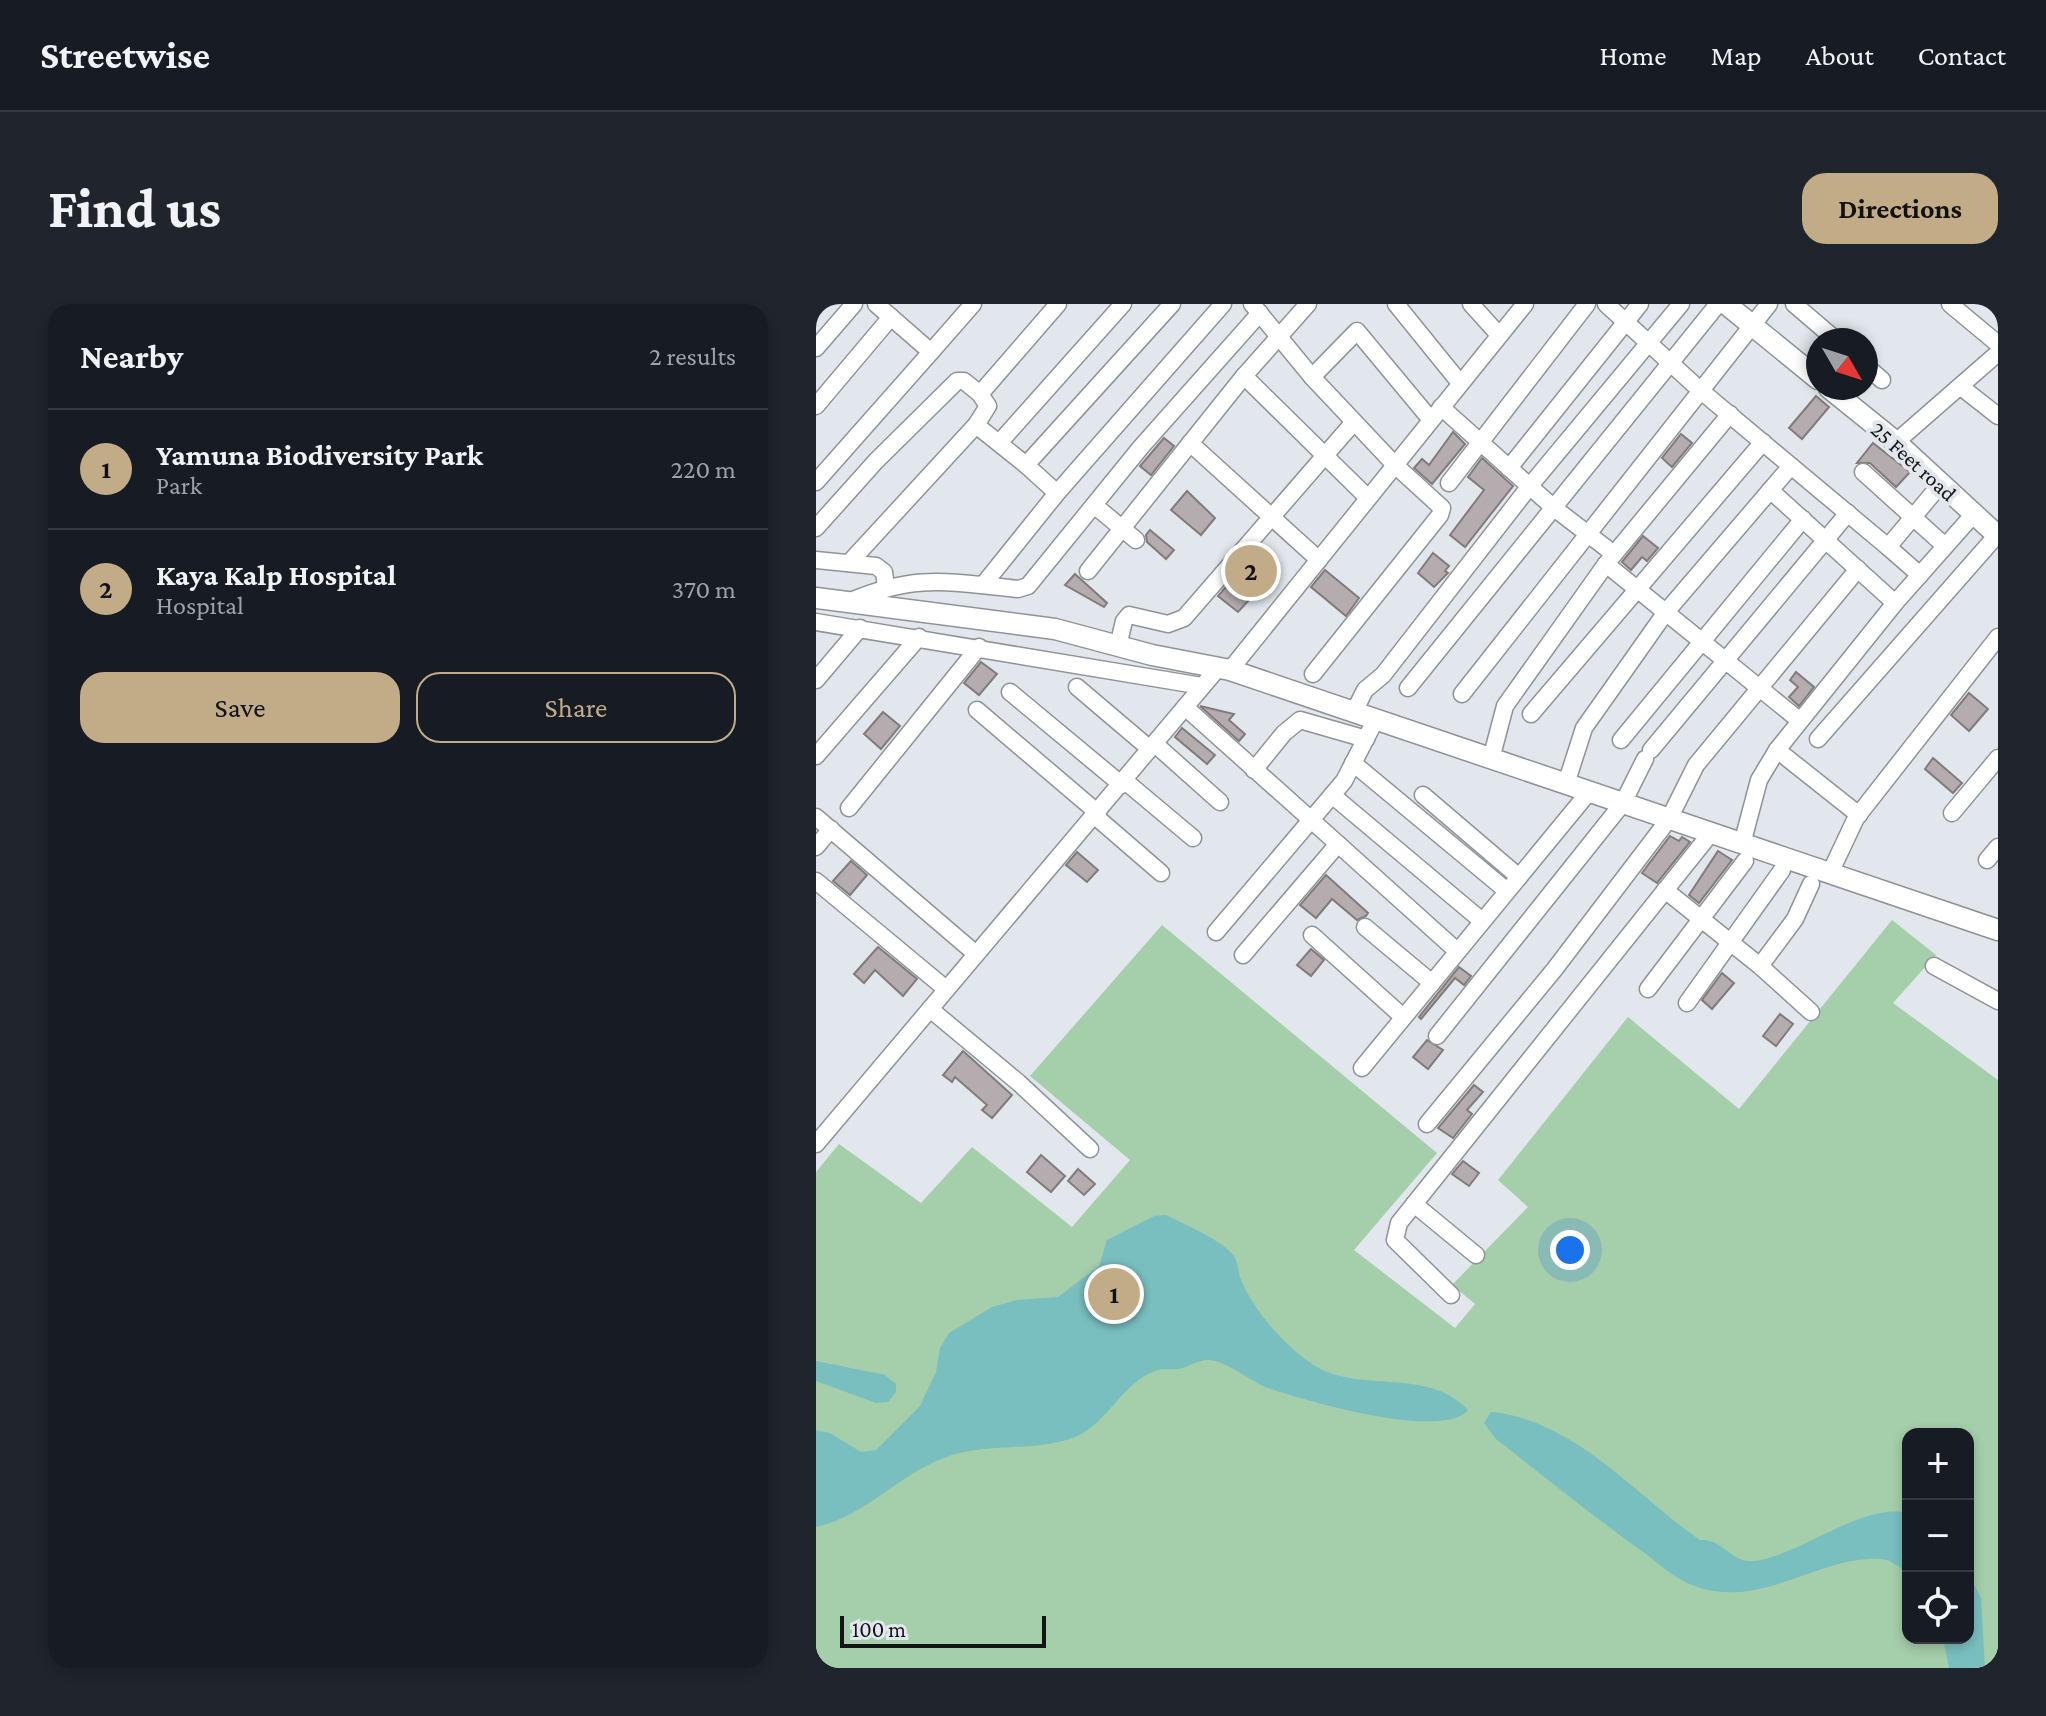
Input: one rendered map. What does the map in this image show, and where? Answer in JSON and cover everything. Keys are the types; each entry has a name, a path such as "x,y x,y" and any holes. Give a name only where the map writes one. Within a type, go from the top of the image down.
{"street":[{"path":"816,348 854,304"},
{"path":"816,482 973,304"},
{"path":"980,394 1058,304"},
{"path":"999,443 1123,304"},
{"path":"1026,465 1172,304"},
{"path":"989,578 1057,493 1223,304"},
{"path":"1088,571 1244,376 1308,304"},
{"path":"1396,304 1460,383"},
{"path":"1471,304 1499,335"},
{"path":"816,1144 1202,686 1224,669 1319,560 1525,304"},
{"path":"1449,483 1587,304"},
{"path":"1606,304 1700,390 1920,575"},
{"path":"1509,468 1640,304"},
{"path":"1354,712 1365,690 1383,675 1529,487 1681,304"},
{"path":"1408,688 1718,304"},
{"path":"1726,304 1806,369"},
{"path":"1462,694 1769,304"},
{"path":"1794,304 1822,328"},
{"path":"1950,304 1998,344"},
{"path":"816,406 885,309 931,352"},
{"path":"848,602 886,587 930,581 989,578 1030,584 1256,309 1312,377 1395,465 1440,505 1442,512 1313,674"},
{"path":"1312,377 1357,331 1436,414 1479,441 1587,534 1637,589 1799,720"},
{"path":"1896,442 1998,353"},
{"path":"1244,376 1368,498"},
{"path":"1878,376 1882,380"},
{"path":"816,528 876,461 957,381 964,381 980,394 988,406 976,425 849,563"},
{"path":"1961,387 1998,416"},
{"name":"25 Feet road","path":"1844,400 1896,442 1997,536"},
{"path":"1491,759 1504,708 1610,559 1730,414"},
{"path":"1118,646 1124,621 1129,615 1168,624 1181,620 1269,515 1354,422"},
{"path":"976,425 1057,493"},
{"path":"1531,714 1763,442"},
{"path":"1190,443 1319,560"},
{"path":"1566,784 1583,731 1666,612 1791,466"},
{"path":"1863,472 1945,546"},
{"path":"1888,547 1940,485"},
{"path":"1770,490 1895,603"},
{"path":"1094,505 1136,540"},
{"path":"1437,1036 1623,803 1648,754 1848,513"},
{"path":"1648,989 1704,919 1744,852 1757,786 1777,750 1895,603 1973,515"},
{"path":"1621,740 1700,640 1803,519"},
{"path":"1818,739 1997,536"},
{"path":"816,560 881,569 886,587"},
{"path":"1427,1124 1554,970 1669,819 1695,767 1858,569"},
{"path":"816,598 1055,629 1224,669 1711,833 1744,852 1830,873 1998,930"},
{"path":"816,622 1202,686"},
{"path":"816,680 860,628"},
{"path":"816,756 919,637"},
{"path":"1830,873 1855,819 1998,637"},
{"path":"849,808 979,647"},
{"path":"1077,687 1220,802"},
{"path":"1010,692 1193,838"},
{"path":"1185,707 1457,951"},
{"path":"977,710 1161,873"},
{"path":"1216,932 1312,822 1353,763 1376,719"},
{"path":"1254,770 1284,733 1300,720 1366,739"},
{"path":"1777,750 1855,819"},
{"path":"1952,813 1998,758"},
{"path":"1353,763 1507,891"},
{"path":"1362,1068 1589,792"},
{"path":"1332,795 1482,921"},
{"path":"1423,795 1519,877"},
{"path":"816,817 976,954"},
{"path":"816,847 831,829"},
{"path":"1451,1295 1395,1240 1399,1223 1711,833"},
{"path":"1243,955 1338,844"},
{"path":"1687,1003 1733,943 1782,870"},
{"path":"1760,966 1795,919 1811,884"},
{"path":"817,885 946,989"},
{"path":"1665,890 1733,943 1811,1012"},
{"path":"1365,927 1432,983"},
{"path":"1312,935 1403,1017"},
{"path":"1934,966 1998,1001"},
{"path":"930,1009 1019,1083 1090,1149"},
{"path":"1414,1204 1476,1255"}],"green space":[{"path":"1892,920 1936,955 1893,1003 1998,1080 1998,1668 816,1668 816,1172 839,1144 921,1203 972,1147 1072,1227 1130,1160 1030,1076 1162,925 1437,1153 1354,1250 1455,1328 1475,1304 1452,1285 1528,1207 1498,1180 1628,1017 1739,1109"}],"water":[{"path":"1166,1215 1228,1250 1235,1258 1247,1292 1262,1315 1281,1337 1312,1364 1350,1378 1433,1389 1452,1397 1468,1410 1454,1418 1431,1421 1372,1415 1268,1388 1221,1363 1204,1360 1179,1369 1158,1370 1143,1377 1096,1423 1075,1437 1044,1445 977,1450 944,1458 912,1474 851,1514 816,1527 816,1430 830,1433 861,1452 876,1450 920,1406 936,1372 940,1348 949,1333 992,1307 1017,1300 1058,1297 1099,1266 1107,1240 1154,1216"},
{"path":"816,1361 885,1375 896,1384 896,1392 888,1402 876,1403 816,1381"},
{"path":"1491,1412 1521,1418 1550,1429 1603,1462 1700,1540 1716,1543 1742,1560 1761,1560 1778,1555 1874,1514 1902,1512 1902,1569 1884,1559 1859,1560 1745,1591 1721,1592 1697,1587 1676,1577 1589,1512 1496,1439 1484,1423"},
{"path":"1974,1584 1981,1598 1985,1668 1949,1668 1944,1644 1974,1644"}],"building":[{"path":"1813,400 1821,400 1829,407 1802,439 1789,428"},
{"path":"1453,432 1465,444 1432,484 1414,468 1422,459 1429,465"},
{"path":"1681,434 1692,443 1672,467 1662,458"},
{"path":"1164,438 1174,446 1151,475 1140,466"},
{"path":"1873,443 1910,472 1896,487 1870,463 1857,463"},
{"path":"1482,458 1513,486 1465,547 1450,535 1484,490 1468,477"},
{"path":"1187,491 1215,518 1201,535 1171,510"},
{"path":"1150,530 1174,550 1166,559 1147,542 1146,535"},
{"path":"1643,536 1658,548 1647,561 1642,557 1631,570 1622,562"},
{"path":"1255,553 1276,571 1238,612 1218,596"},
{"path":"1433,553 1449,566 1445,571 1448,573 1434,587 1418,573"},
{"path":"1325,570 1359,598 1346,616 1311,587"},
{"path":"1075,574 1107,603 1104,607 1065,585"},
{"path":"981,662 997,674 979,695 964,683"},
{"path":"1796,672 1814,687 1799,706 1789,697 1798,687 1790,680"},
{"path":"1969,693 1988,709 1969,731 1951,715"},
{"path":"1200,706 1234,714 1229,720 1245,734 1239,741"},
{"path":"883,712 900,726 881,749 864,734"},
{"path":"1182,728 1215,755 1207,764 1175,737"},
{"path":"1933,758 1962,783 1953,793 1925,769"},
{"path":"1670,836 1679,841 1682,837 1690,842 1657,883 1642,873"},
{"path":"1718,851 1732,860 1699,903 1689,895"},
{"path":"1077,852 1098,870 1087,882 1066,865"},
{"path":"851,861 867,875 850,895 833,881"},
{"path":"1326,875 1368,913 1366,916 1357,920 1332,899 1316,918 1300,905"},
{"path":"878,947 917,979 903,996 875,970 864,983 854,974"},
{"path":"1311,949 1324,960 1311,976 1297,965"},
{"path":"1459,967 1471,976 1464,985 1455,978 1421,1019 1419,1017"},
{"path":"1722,973 1734,983 1712,1009 1702,1000"},
{"path":"1780,1014 1793,1024 1776,1046 1763,1036"},
{"path":"1427,1040 1443,1050 1428,1069 1413,1057"},
{"path":"963,1051 1012,1095 992,1118 982,1110 987,1105 955,1077 952,1082 943,1075"},
{"path":"1474,1085 1483,1092 1467,1110 1472,1114 1453,1138 1438,1128"},
{"path":"1041,1155 1065,1176 1051,1192 1027,1172"},
{"path":"1463,1161 1479,1173 1469,1186 1452,1174"},
{"path":"1078,1169 1095,1184 1084,1195 1068,1181"}],"place":[{"name":"Kaya Kalp Hospital","path":"1251,571"},
{"name":"Yamuna Biodiversity Park","path":"1114,1294"}]}
